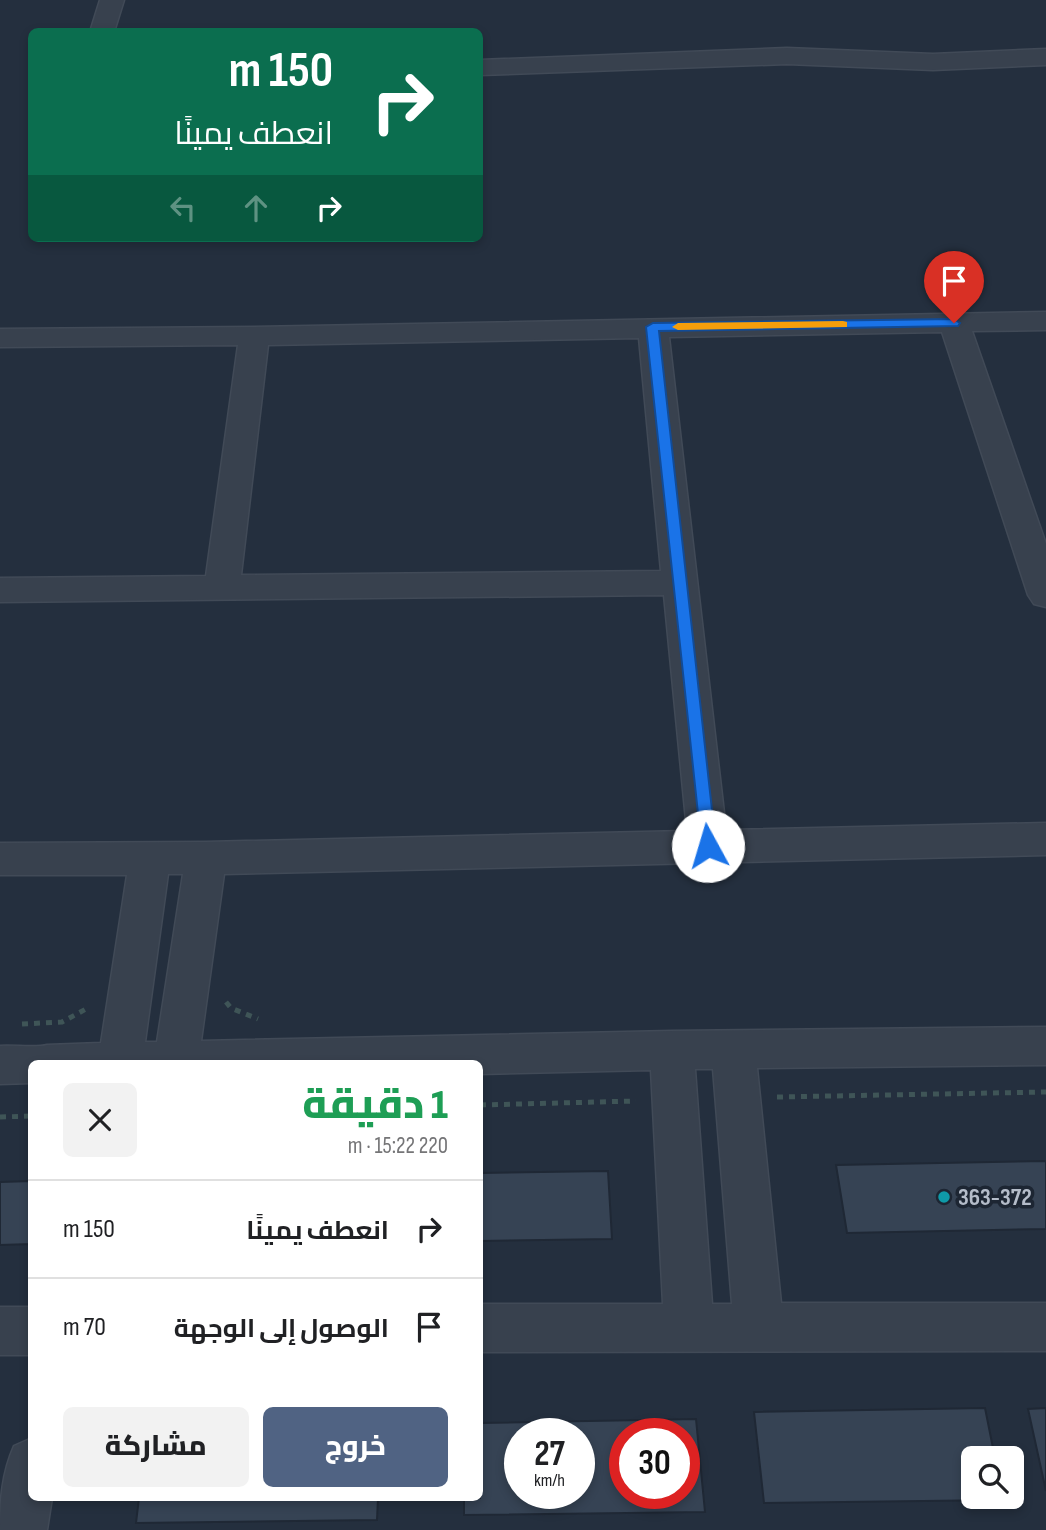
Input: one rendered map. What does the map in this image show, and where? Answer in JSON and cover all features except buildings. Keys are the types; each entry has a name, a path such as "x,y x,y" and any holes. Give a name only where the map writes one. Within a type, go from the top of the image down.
{"street":[{"path":"103,28 112,0"},
{"path":"483,68 787,56 933,62 1046,57"},
{"path":"0,338 254,336 1046,321"},
{"path":"954,323 1034,525 1046,595"},
{"path":"653,327 708,846"},
{"path":"222,587 254,336"},
{"path":"0,590 680,583"},
{"path":"0,859 206,858 1046,839"},
{"path":"176,1060 206,858"},
{"path":"120,1060 150,859"},
{"path":"221,1060 672,1050 1046,1046"},
{"path":"733,1049 759,1328"},
{"path":"672,1050 689,1327"},
{"path":"0,1065 28,1064"},
{"path":"483,1328 1046,1327"},
{"path":"0,1331 28,1331"},
{"path":"21,1530 28,1488"}],"path":[{"path":"14,1024 62,1022 83,1012 103,993 130,994"},
{"path":"186,993 218,994 231,1008 254,1019 268,1019"},
{"path":"0,1117 28,1116"}],"slow traffic":[{"path":"678,327 843,325"}],"place":[{"name":"363-372","path":"944,1197"}],"route":[{"path":"708,846 653,327 954,323"}]}
